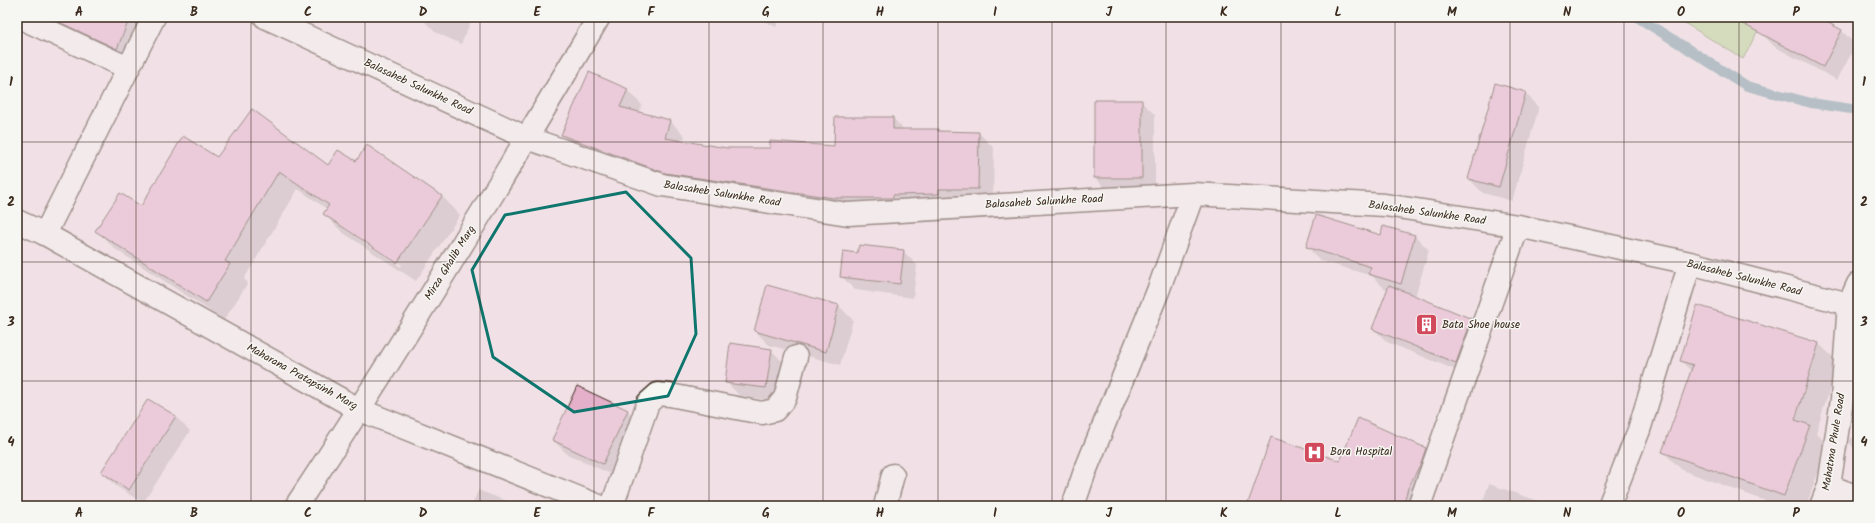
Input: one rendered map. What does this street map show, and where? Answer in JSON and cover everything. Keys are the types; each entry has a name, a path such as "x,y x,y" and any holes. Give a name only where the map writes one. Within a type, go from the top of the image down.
{"street":[{"path":"19,17 128,68"},
{"path":"45,234 154,17"},
{"name":"Balasaheb Salunkhe Road","path":"266,17 527,138 662,185 848,214 1193,194 1385,205 1518,226 1690,264 1849,304"},
{"name":"Mirza Ghalib Marg","path":"296,506 360,410 527,138 599,17"},
{"path":"1073,506 1084,474 1158,291 1193,194"},
{"name":"Maharana Pratapsinh Marg","path":"17,221 45,234 360,410 599,506"},
{"path":"1419,506 1518,226"},
{"path":"1609,506 1639,430 1690,264"},
{"name":"Mahatma Phule Road","path":"1821,506 1829,486 1842,399 1849,304 1858,284"},
{"path":"612,506 648,403 658,394 762,413 775,410 785,398 796,357"},
{"path":"885,506 894,475"},
{"path":"1829,486 1858,497"}],"highlighted area":[{"path":"626,192 691,258 696,334 668,396 574,412 493,357 472,270 505,215"}],"green space":[{"path":"1675,17 1765,17 1743,59"}],"building":[{"path":"48,17 130,17 117,49"},
{"path":"1730,17 1817,17 1842,30 1823,67"},
{"path":"589,72 628,89 620,107 670,120 665,138 727,148 770,148 770,141 834,146 835,117 893,117 893,129 938,129 938,131 979,132 978,189 939,189 939,194 893,195 893,198 834,198 665,173 561,135"},
{"path":"1495,83 1526,92 1499,187 1468,179"},
{"path":"1094,100 1142,100 1142,178 1094,178"},
{"path":"252,109 328,165 338,150 356,161 367,145 442,196 397,263 323,214 329,205 279,171 225,261 230,264 206,302 95,231 120,193 141,206 183,136 217,157"},
{"path":"1316,215 1381,235 1383,226 1415,235 1401,284 1368,274 1371,267 1306,247"},
{"path":"859,245 904,250 900,284 840,277 843,251 857,253"},
{"path":"767,285 839,305 826,352 754,331"},
{"name":"Bata Shoe house","path":"1389,285 1472,319 1456,363 1372,329"},
{"path":"1697,305 1819,343 1795,420 1810,425 1784,496 1662,452 1693,365 1680,361"},
{"path":"730,343 772,349 766,388 725,383"},
{"path":"577,386 628,410 603,464 552,440"},
{"path":"148,399 176,416 129,490 101,472"},
{"path":"1358,418 1426,448 1421,463 1408,488 1403,506 1247,506 1271,437 1340,461"}],"waterway":[{"path":"1637,17 1747,86 1811,103 1858,110"}],"place":[{"name":"Bata Shoe house","path":"1426,325"},
{"name":"Bora Hospital","path":"1314,452"}]}
